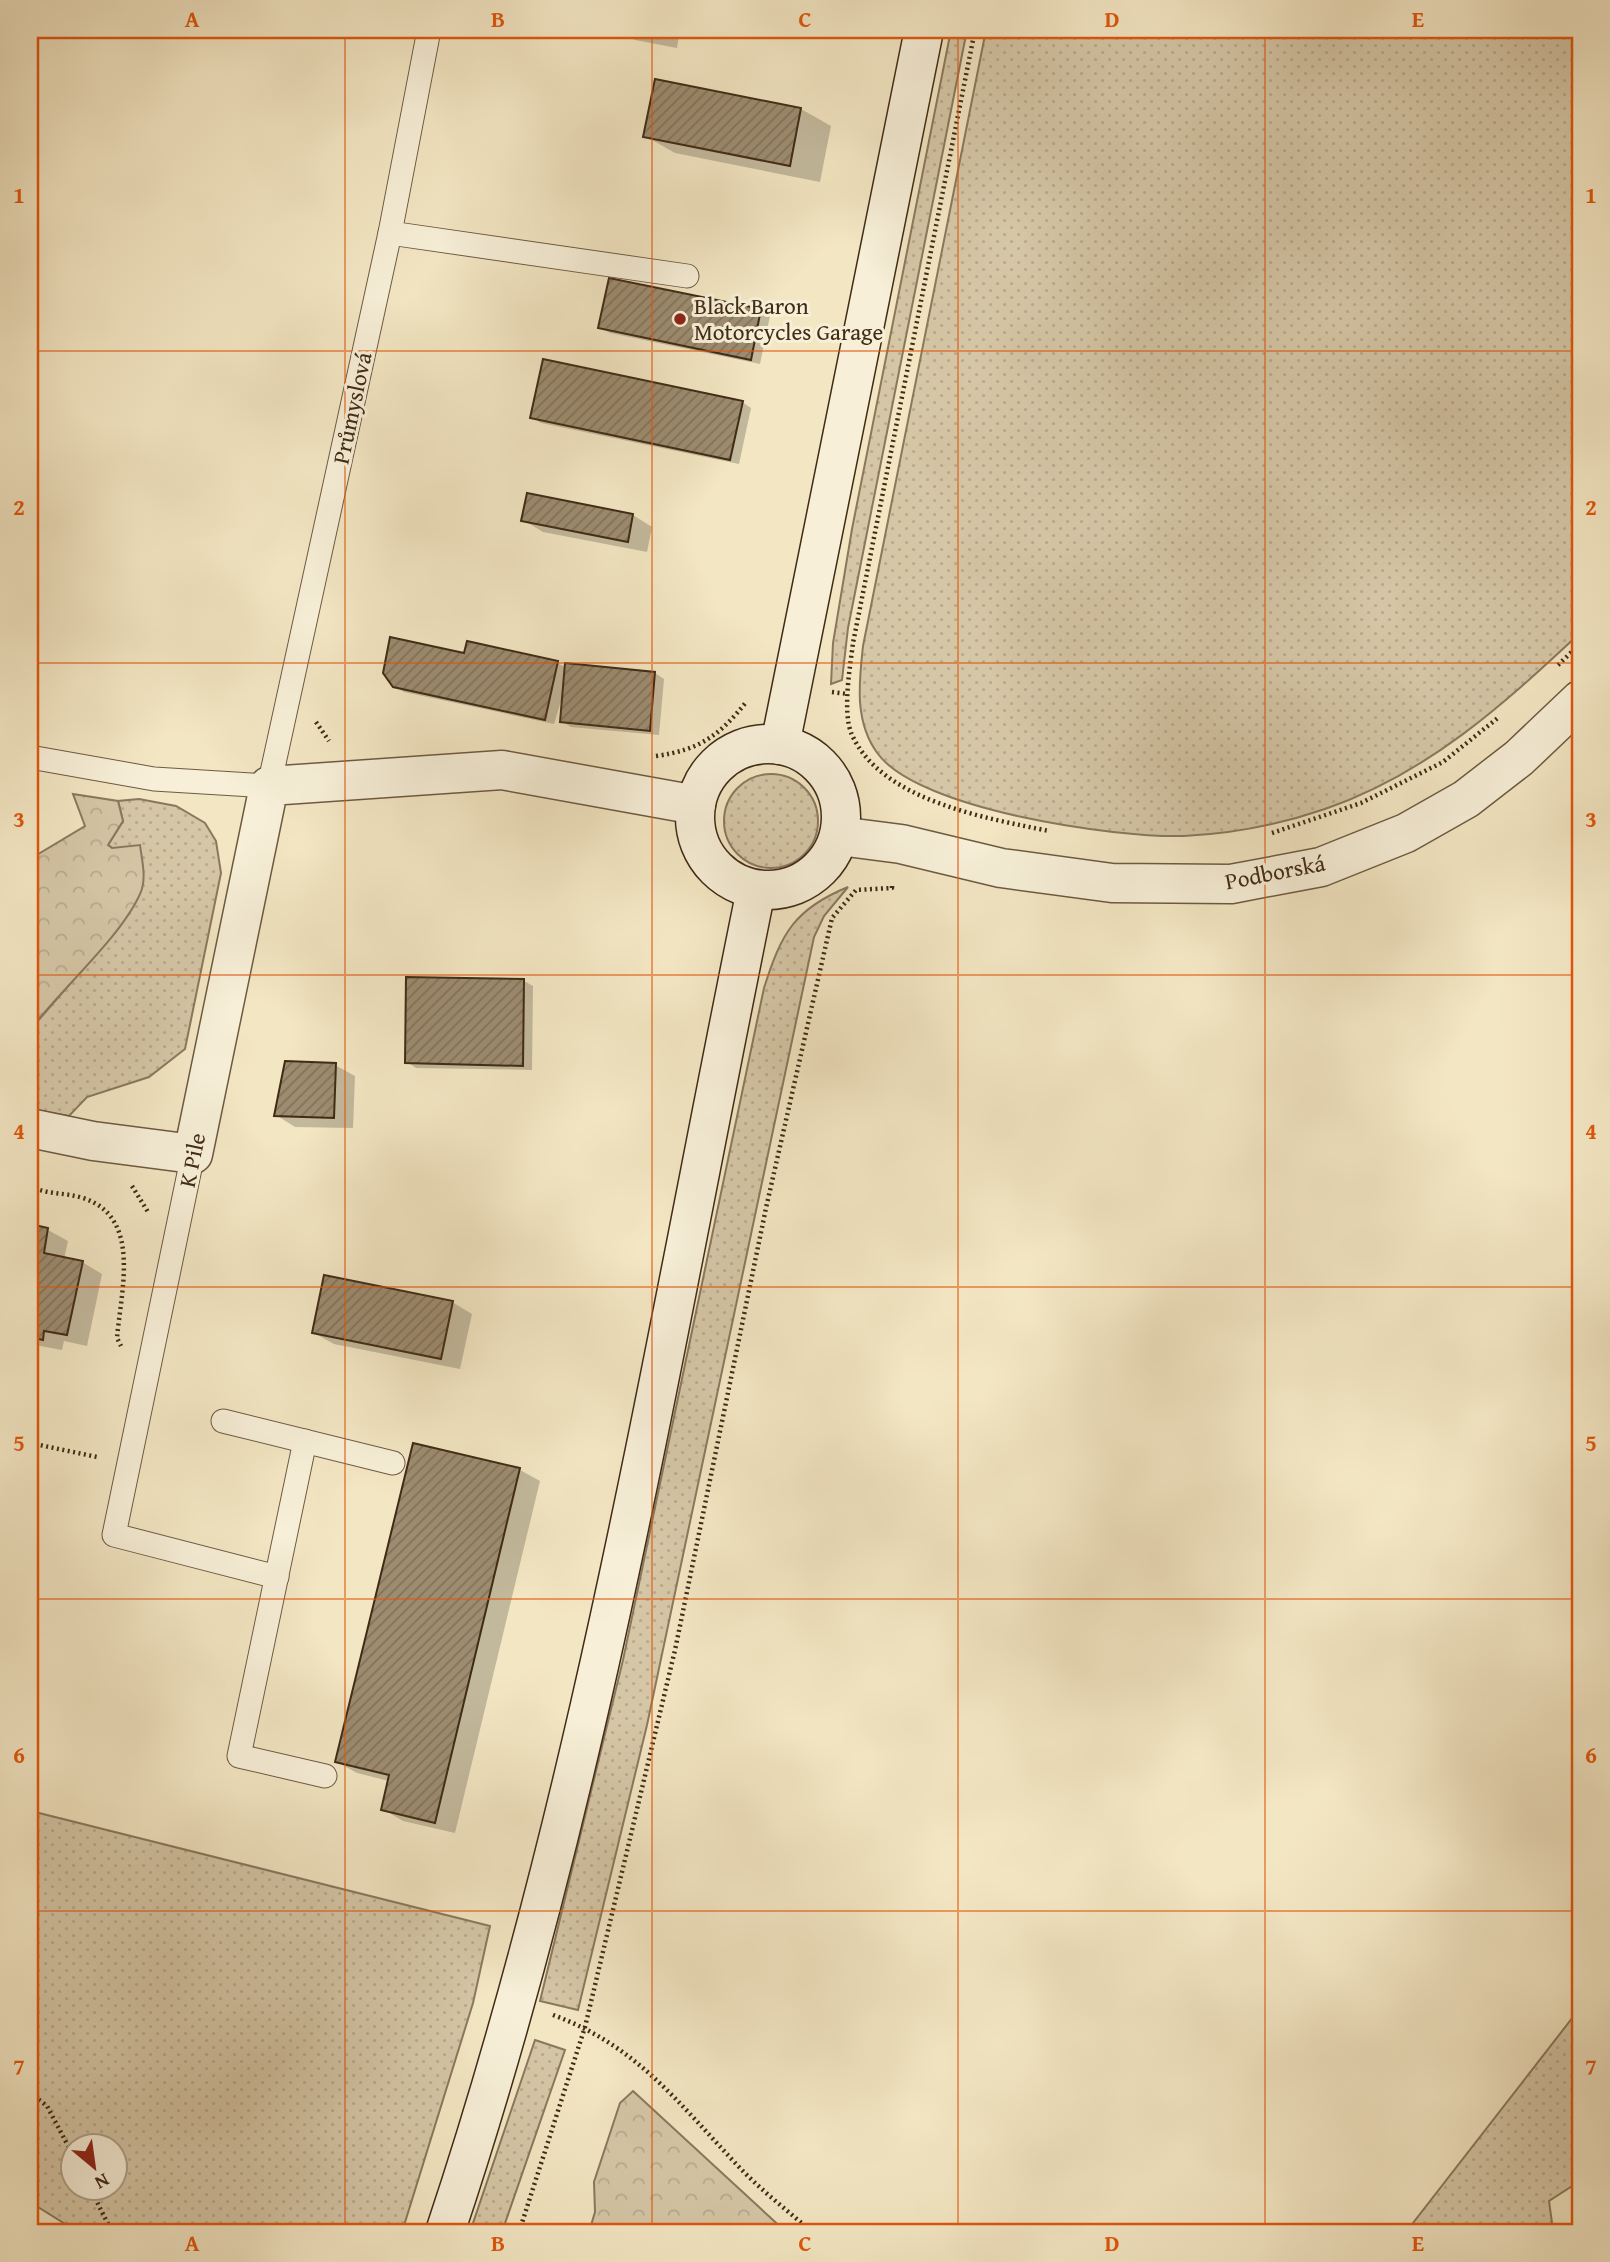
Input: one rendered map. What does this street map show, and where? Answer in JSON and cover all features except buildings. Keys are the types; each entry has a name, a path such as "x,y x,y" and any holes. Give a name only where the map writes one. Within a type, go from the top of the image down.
{"main road":[{"path":"780,745 924,30"},
{"name":"Podborská","path":"839,835 901,845 1001,869 1112,883 1231,884 1321,867 1406,833 1466,799 1519,758 1580,700"},
{"path":"780,745 810,757 831,780 840,803 839,835 825,863 801,883 779,890 756,890 727,878 705,856 695,828 696,805 707,776 722,760 750,746 780,745"},
{"path":"270,786 502,770 696,805"},
{"name":"K Pile","path":"193,1154 270,786"},
{"path":"445,2232 516,2002 554,1855 641,1469 756,890"},
{"path":"30,1128 93,1141 193,1154"}],"lane":[{"name":"Průmyslová","path":"270,786 390,233 429,30"},
{"path":"390,233 688,276"},
{"path":"30,757 154,779 270,786"},
{"name":"K Pile","path":"193,1154 114,1535 277,1577"},
{"path":"223,1421 393,1463"},
{"path":"305,1441 239,1756 325,1776"}],"path":[{"path":"975,30 853,643 848,694 851,734 877,767 913,794 977,816 1059,833"},
{"path":"1552,670 1580,644"},
{"path":"641,795 645,757 672,753 702,744 725,728 759,682 848,694"},
{"path":"1261,836 1362,803 1443,762 1505,713"},
{"path":"314,714 317,726 331,744 339,747"},
{"path":"519,2232 585,2027 675,1650 766,1208 832,918 856,890 891,888 901,845"},
{"path":"30,1186 48,1194 82,1198 110,1212 119,1227 124,1257 117,1338 122,1350"},
{"path":"30,1443 129,1464"},
{"path":"516,2002 585,2027 654,2074 743,2171 812,2232"},
{"path":"30,2093 47,2106 61,2132"},
{"path":"97,2202 112,2232"},
{"path":"30,2226 40,2232"}],"green space":[{"path":"951,30 967,30 848,628 842,680 831,684 833,643 852,529"},
{"path":"986,30 1580,30 1580,633 1522,686 1462,735 1397,777 1325,809 1273,824 1202,835 1153,835 1068,826 975,805 934,791 900,774 878,754 870,742 860,702 863,646"},
{"path":"771,774 789,777 804,788 815,803 818,821 815,839 804,854 789,865 771,868 753,865 738,854 727,839 724,821 727,803 738,788 753,777"},
{"path":"73,794 118,801 123,821 108,845 112,848 140,845 143,882 140,894 119,928 30,1030 30,859 85,826"},
{"path":"139,799 176,806 205,823 216,841 221,873 185,1049 149,1077 87,1097 69,1116 30,1109 30,1030 121,925 112,848 108,845 123,821 118,801"},
{"path":"848,887 824,916 814,937 647,1725 578,2010 540,2001 623,1660 764,988 777,953 792,925 814,904"},
{"path":"35,1812 490,1926 473,2003 402,2232 78,2232 30,2202 30,1839"},
{"path":"1580,2008 1580,2181 1549,2201 1552,2223 1538,2232 1406,2232"},
{"path":"535,2040 565,2050 502,2232 470,2232"},
{"path":"633,2091 786,2232 589,2232 595,2212 594,2182 620,2103"}],"place":[{"name":"Black Baron Motorcycles Garage","path":"680,319"}]}
